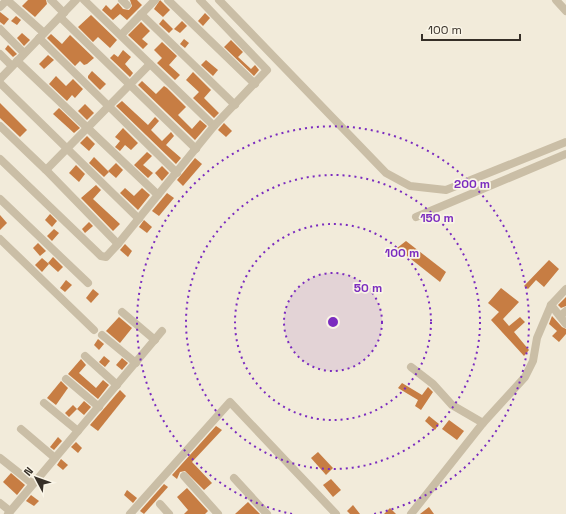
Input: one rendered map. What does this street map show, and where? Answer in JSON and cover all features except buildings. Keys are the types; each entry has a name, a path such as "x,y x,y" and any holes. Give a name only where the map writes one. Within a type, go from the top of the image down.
{"street":[{"path":"0,7 7,0 108,106 177,173"},
{"path":"51,0 62,15 130,85 196,149"},
{"path":"0,79 76,0"},
{"path":"84,0 214,126"},
{"path":"121,35 155,0"},
{"path":"0,159 101,256 106,257 177,173 214,126 266,73 266,68 200,0"},
{"path":"219,0 386,173 410,186 446,190 566,142"},
{"path":"556,0 566,11"},
{"path":"172,1 255,84"},
{"path":"141,14 235,105"},
{"path":"0,29 24,53"},
{"path":"0,54 15,63 88,128 158,195"},
{"path":"46,170 150,64"},
{"path":"0,83 139,219"},
{"path":"0,126 46,170 118,244"},
{"path":"416,217 566,154"},
{"path":"0,199 88,283"},
{"path":"0,239 94,330"},
{"path":"411,514 483,423 525,377 533,361 537,338 551,306 566,290"},
{"path":"551,306 563,314 566,324"},
{"path":"122,312 155,340"},
{"path":"0,503 9,513 162,331"},
{"path":"102,335 136,363"},
{"path":"85,356 117,385"},
{"path":"411,367 433,384 452,405 483,423"},
{"path":"66,378 99,406"},
{"path":"130,514 230,402 336,514"},
{"path":"44,403 78,431"},
{"path":"21,429 55,458"},
{"path":"0,458 33,484"},
{"path":"184,476 218,514"},
{"path":"234,478 267,514"},
{"path":"160,504 169,514"}]}
